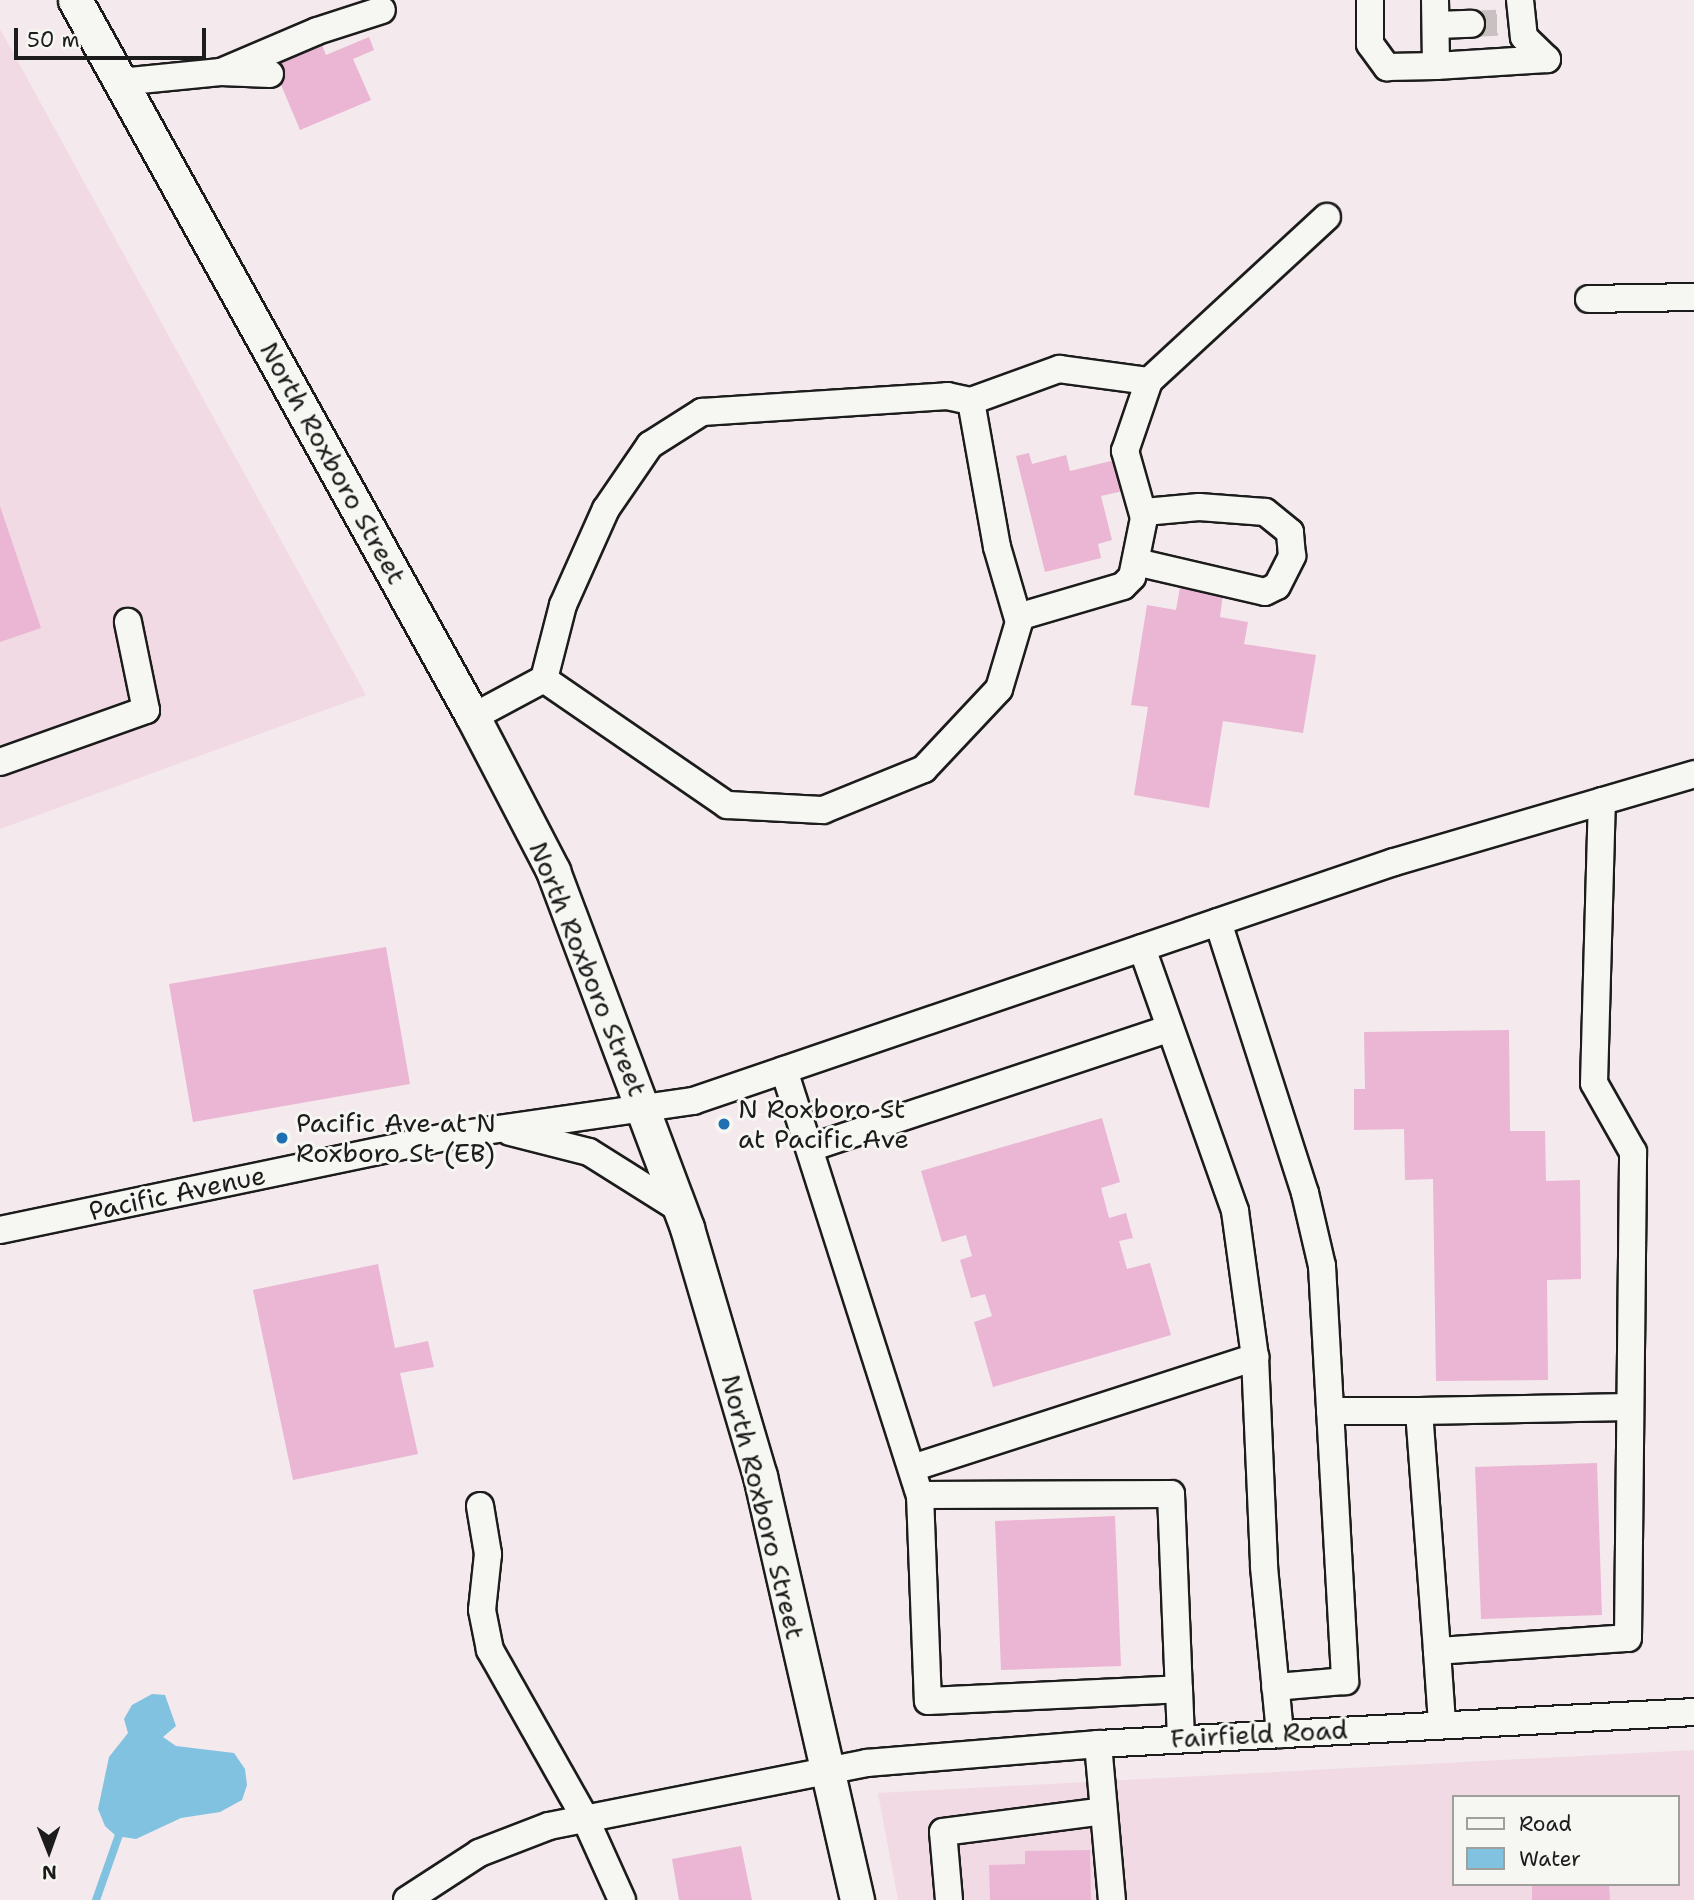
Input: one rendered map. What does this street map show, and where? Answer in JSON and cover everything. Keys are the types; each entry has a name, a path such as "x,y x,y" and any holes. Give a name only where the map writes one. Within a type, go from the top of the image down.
{"main road":[{"name":"North Roxboro Street","path":"75,0 473,717 553,871 644,1105 681,1210 760,1476 825,1772 857,1900"}],"street":[{"path":"1370,0 1370,44 1387,67 1547,58 1527,43 1516,15"},
{"path":"221,72 317,31 382,10"},
{"path":"1436,66 1435,12 1471,24"},
{"path":"120,82 221,72 270,74"},
{"path":"1018,617 1123,586 1132,577 1144,512 1125,451 1149,381 1326,217"},
{"path":"1590,299 1694,297"},
{"path":"473,717 544,678 563,605 606,509 650,445 702,412 947,396 971,401 1059,369 1149,381"},
{"path":"544,678 727,805 823,810 925,769 999,689 1018,617 997,547 971,401"},
{"path":"1136,562 1265,592 1277,586 1292,556 1290,532 1265,512 1199,507 1144,512"},
{"path":"0,762 146,709 128,622"},
{"name":"Pacific Avenue","path":"0,1230 491,1129 644,1105 693,1101 1394,862 1694,774"},
{"path":"1437,1651 1628,1638 1633,1152 1594,1083 1602,801"},
{"path":"1218,922 1305,1193 1322,1266 1345,1681 1275,1687"},
{"path":"1142,948 1235,1211 1255,1357 1264,1567 1280,1734"},
{"path":"810,1148 1170,1028"},
{"path":"784,1070 920,1494 928,1701 1179,1689"},
{"path":"491,1129 554,1140 589,1153 681,1210"},
{"path":"912,1468 1255,1357"},
{"path":"1330,1411 1630,1407"},
{"path":"1419,1411 1442,1723"},
{"path":"920,1494 1171,1494 1181,1739"},
{"path":"480,1506 488,1553 482,1610 490,1650 585,1818 622,1900"},
{"name":"Fairfield Road","path":"407,1900 479,1853 549,1826 867,1763 1098,1744 1442,1723 1694,1712"},
{"path":"1098,1744 1112,1900"},
{"path":"949,1900 943,1832 1104,1811"}],"shaded area":[{"path":"0,29 366,695 0,829"},
{"path":"1694,1750 1694,1900 898,1900 878,1793"}],"water":[{"path":"152,1694 165,1695 176,1726 163,1737 176,1746 234,1753 245,1769 247,1785 242,1800 220,1812 181,1818 136,1839 116,1836 105,1826 98,1809 109,1757 128,1733 124,1719 132,1705"}],"building":[{"path":"369,37 374,50 353,59 371,100 300,130 271,61 320,40 326,55"},
{"path":"1029,453 1032,464 1066,455 1070,471 1115,460 1123,491 1101,496 1112,540 1098,544 1101,558 1045,572 1016,456"},
{"path":"0,506 41,628 0,642"},
{"path":"1180,587 1223,594 1220,617 1248,622 1244,644 1316,655 1303,733 1223,721 1209,808 1134,795 1148,707 1131,705 1147,605 1176,610"},
{"path":"386,947 410,1084 193,1122 169,984"},
{"path":"1509,1030 1510,1131 1545,1131 1546,1181 1580,1180 1581,1279 1547,1280 1548,1380 1436,1381 1433,1179 1405,1180 1404,1129 1354,1130 1354,1089 1365,1089 1364,1032"},
{"path":"1102,1118 1120,1182 1101,1188 1109,1218 1126,1213 1133,1238 1119,1241 1127,1269 1150,1263 1171,1335 993,1387 974,1322 992,1316 985,1294 971,1298 960,1260 972,1256 966,1235 942,1242 921,1171"},
{"path":"378,1264 395,1348 428,1341 434,1367 400,1373 418,1454 293,1480 253,1290"},
{"path":"1597,1463 1602,1615 1481,1619 1475,1467"},
{"path":"1115,1516 1121,1666 1001,1670 995,1521"},
{"path":"741,1846 752,1900 679,1900 672,1859"},
{"path":"1090,1850 1091,1900 990,1900 989,1865 1025,1864 1025,1851"},
{"path":"1532,1886 1609,1886 1610,1900 1532,1900"}],"waterway":[{"path":"96,1900 121,1829"}],"tunnel":[{"path":"1471,24 1506,22"}],"place":[{"name":"N Roxboro St at Pacific Ave","path":"724,1124"},
{"name":"Pacific Ave at N Roxboro St (EB)","path":"282,1138"}]}
